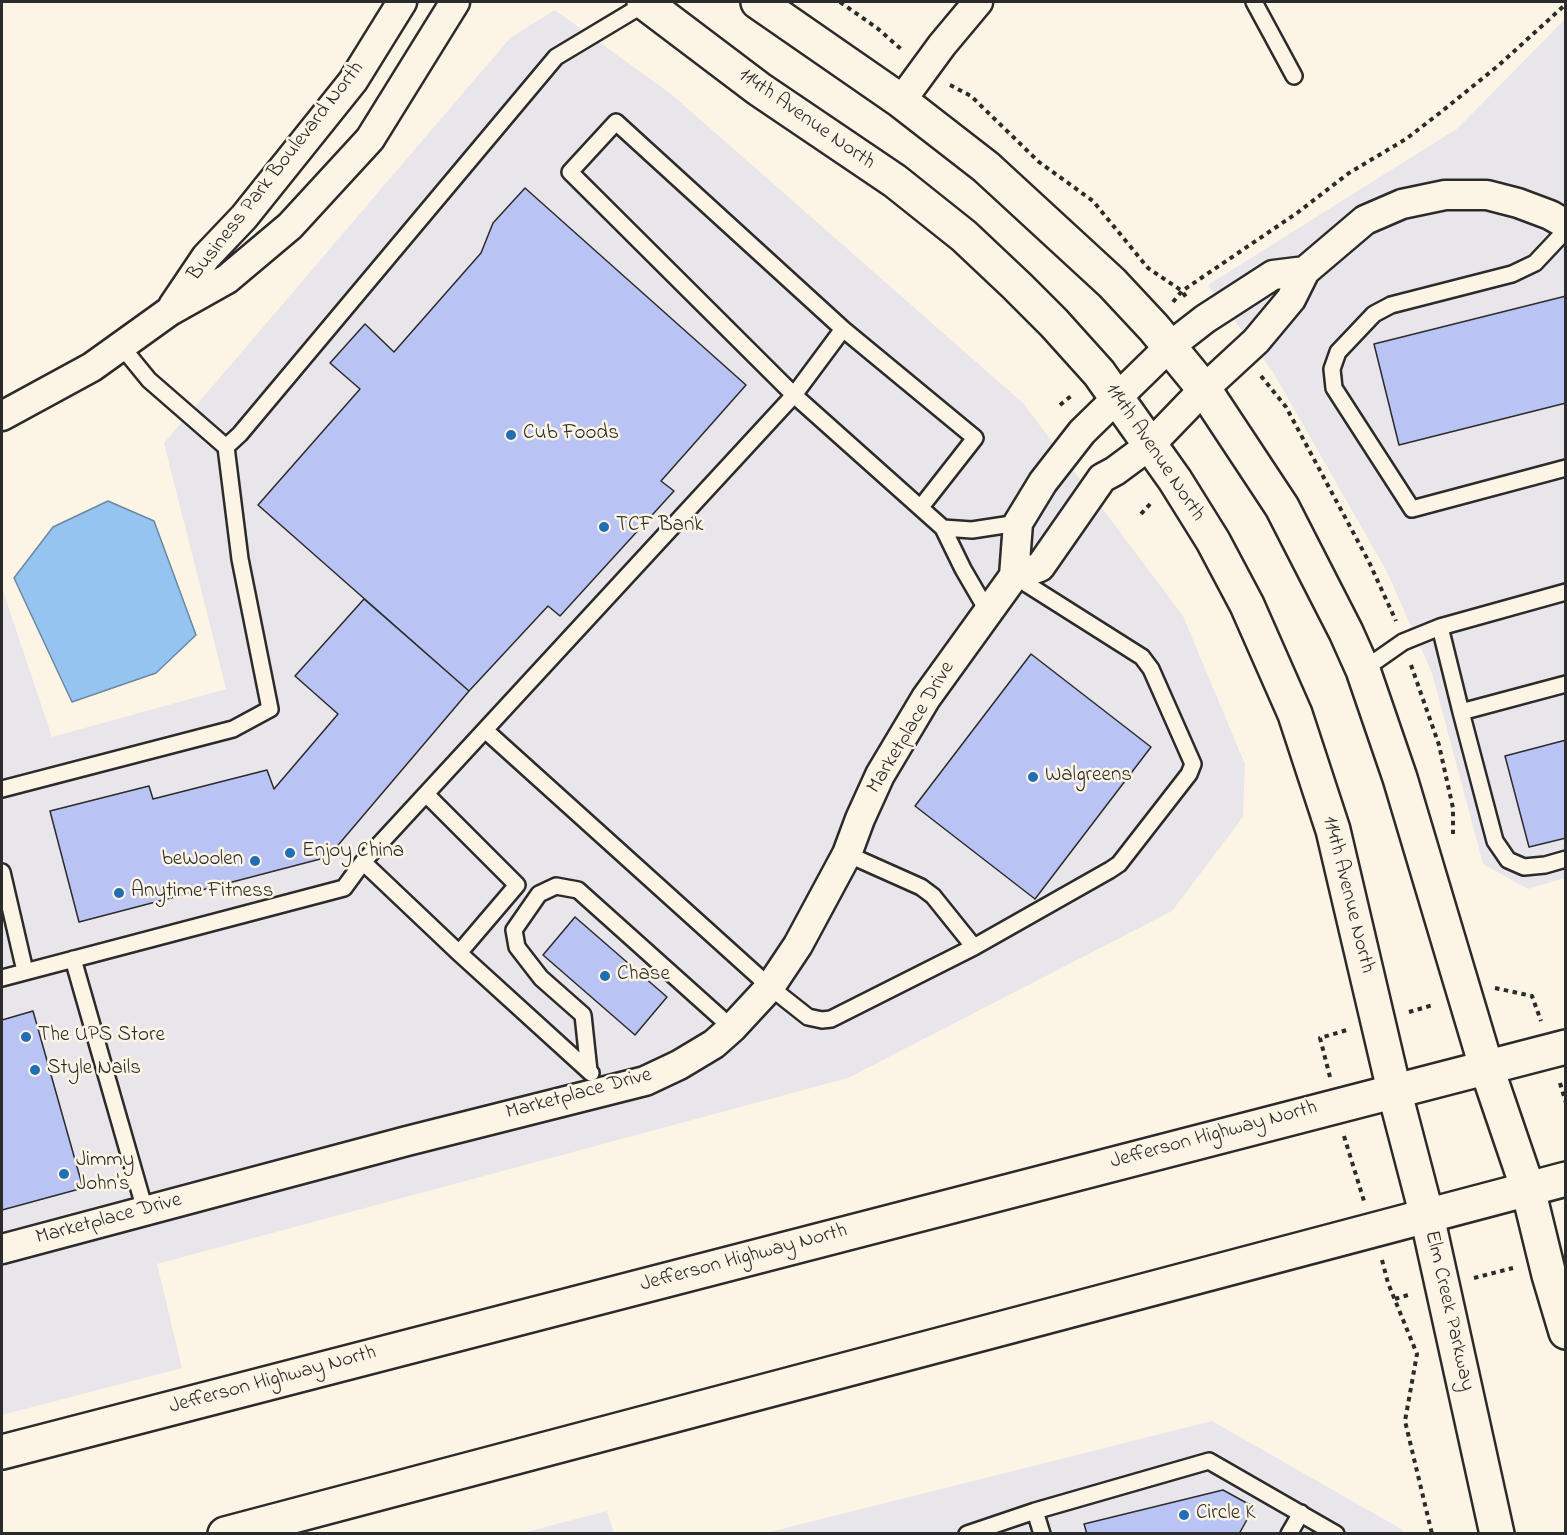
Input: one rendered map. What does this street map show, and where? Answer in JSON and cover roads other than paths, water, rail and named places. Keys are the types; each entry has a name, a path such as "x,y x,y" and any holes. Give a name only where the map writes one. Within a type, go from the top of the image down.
{"main road":[{"name":"114th Avenue North","path":"645,2 759,89 895,181 964,236 1054,323 1099,373 1150,445 1213,541 1247,605 1295,714 1333,830 1394,1090"},
{"path":"758,2 901,101 986,167 1112,283 1204,389 1282,507 1363,669 1400,778 1486,1066 1528,1189 1545,1260 1566,1332"},
{"name":"Jefferson Highway North","path":"2,1452 1566,1047"},
{"name":"Elm Creek Parkway","path":"1394,1090 1427,1216 1497,1533"},
{"path":"225,1533 1566,1179"},
{"path":"1479,1448 1480,1533"}],"street":[{"name":"Business Park Boulevard North","path":"170,311 206,257 244,217 352,81 402,2"},
{"name":"Business Park Boulevard North","path":"2,416 92,367 170,311 227,279 290,226 370,139 455,2"},
{"path":"901,101 942,45 978,2"},
{"path":"1305,271 1273,275 1205,319 1169,347 1082,432 1043,482 1018,523 1014,576 1040,567 1102,478 1150,445 1204,389 1256,341 1291,299 1305,271 1365,220 1402,204 1445,195 1487,195 1518,203 1550,215 1566,224"},
{"name":"Marketplace Drive","path":"2,1249 599,1080 645,1081 679,1065 714,1044 770,987 798,945 847,854 880,775 926,698 1014,576"}],"lane":[{"path":"226,447 240,434 556,57 645,2"},
{"path":"1254,2 1294,76"},
{"path":"921,507 975,438 843,329 616,122 570,172 794,395 943,528 988,612"},
{"path":"1566,230 1535,263 1512,274 1391,305 1374,314 1338,352 1332,369 1334,388 1412,509 1566,468"},
{"path":"2,978 344,888 363,862 794,395 843,329"},
{"path":"2,789 233,729 270,709 240,559 226,447 149,380 122,346"},
{"path":"943,528 972,530 1018,523"},
{"path":"485,730 770,987 808,1017 831,1019 974,946 1119,864 1190,774 1193,764 1151,669 1142,657 1014,576"},
{"path":"1363,669 1403,642 1440,627 1566,592"},
{"path":"1440,627 1495,841 1508,860 1524,867 1545,865 1566,859"},
{"path":"1461,712 1566,684"},
{"path":"426,794 517,885 459,953"},
{"path":"847,854 921,887 933,896 974,946"},
{"path":"363,862 599,1080"},
{"path":"2,872 25,971"},
{"path":"599,1080 583,1015 542,978 517,947 514,930 539,894 556,886 578,890 732,1028"},
{"path":"73,959 145,1210"},
{"path":"967,1533 1209,1461 1336,1533"},
{"path":"1035,1511 1042,1533"},
{"path":"1289,1533 1301,1514"}],"water":[{"path":"108,501 154,521 196,635 156,673 72,702 14,578 53,527"}],"place":[{"name":"Cub Foods","path":"511,435"},
{"name":"TCF Bank","path":"604,527"},
{"name":"Walgreens","path":"1033,777"},
{"name":"Enjoy China","path":"290,853"},
{"name":"beWoolen","path":"255,861"},
{"name":"Anytime Fitness","path":"119,893"},
{"name":"Chase","path":"605,976"},
{"name":"The UPS Store","path":"26,1037"},
{"name":"Style Nails","path":"35,1070"},
{"name":"Jimmy John's","path":"64,1174"},
{"name":"Circle K","path":"1184,1515"}]}
